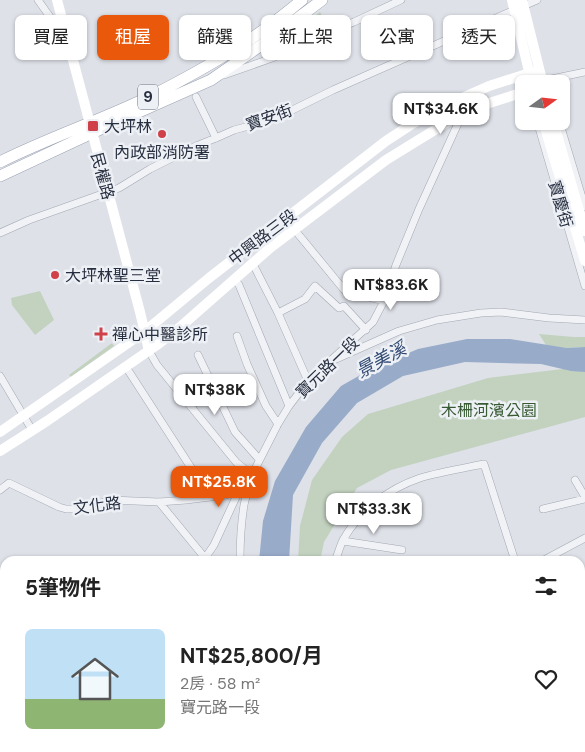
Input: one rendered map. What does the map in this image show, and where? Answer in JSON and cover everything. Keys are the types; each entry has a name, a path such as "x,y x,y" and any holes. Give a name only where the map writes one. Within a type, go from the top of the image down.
{"main road":[{"name":"9","path":"251,39 302,0"},
{"name":"9","path":"302,15 322,0"},
{"name":"9","path":"0,162 91,128 216,77 261,45"},
{"name":"9","path":"0,176 216,60"}],"street":[{"path":"38,0 48,15"},
{"name":"民權路","path":"57,0 61,15"},
{"path":"351,23 401,0"},
{"path":"512,0 520,6 536,75"},
{"name":"寶安街","path":"0,232 119,188 150,169 196,146 234,130 272,120 333,90 537,0"},
{"path":"251,39 255,44 261,42"},
{"name":"民權路","path":"73,60 149,351"},
{"path":"216,77 267,60"},
{"name":"中興路三段","path":"0,432 144,332 272,228 296,212 386,141 431,113 469,94 534,71"},
{"path":"570,76 585,72"},
{"name":"中興路三段","path":"0,451 149,351 179,328 294,229 397,153 458,115 484,104 515,95"},
{"path":"196,97 216,138"},
{"path":"397,153 401,145 436,123 436,119 431,113"},
{"name":"寶元路一段","path":"207,556 214,545 243,482 252,475 289,406 308,381 373,322 384,301 396,265 419,209 460,119 458,115"},
{"name":"寶慶街","path":"540,130 585,286"},
{"path":"548,130 554,142 585,231"},
{"path":"553,130 554,142 585,261"},
{"name":"寶慶街","path":"562,130 585,207"},
{"path":"294,229 346,291 384,301"},
{"path":"253,264 278,313 308,381"},
{"path":"235,280 239,285 289,406"},
{"path":"278,313 305,299 315,286 339,308 344,306 366,330"},
{"path":"329,361 399,331 437,320 501,312 585,320"},
{"path":"237,336 266,406 278,424"},
{"path":"149,351 157,365 236,462 252,475 244,504 240,536 240,556"},
{"path":"198,355 235,432 259,460"},
{"path":"126,367 210,497"},
{"path":"0,376 32,430"},
{"path":"191,407 193,404 234,383"},
{"path":"337,556 343,541 356,520 386,494 420,478 484,464 513,556"},
{"path":"543,509 585,498 575,480"},
{"name":"文化路","path":"0,490 9,483 66,509 80,509 111,500 159,502"},
{"path":"159,502 226,495 239,490"},
{"path":"159,502 201,556"},
{"path":"551,556 585,538"},
{"path":"343,541 402,550"}],"green space":[{"path":"40,291 54,320 35,335 12,305 11,298"},
{"path":"539,334 585,337 585,347 567,348 546,345"},
{"path":"112,343 114,346 71,377 69,375"},
{"name":"木柵河濱公園","path":"571,368 585,372 585,417 391,470 357,488 324,542 321,556 298,556 300,526 312,480 342,437 368,414 488,378"}],"water":[{"path":"467,339 510,339 567,348 585,347 585,372 571,371 541,364 465,362 403,376 357,403 322,443 293,495 289,556 260,556 263,521 275,481 306,427 341,386 371,369 418,349"}],"place":[{"name":"大坪林","path":"93,126"},
{"name":"內政部消防署","path":"162,134"},
{"name":"大坪林聖三堂","path":"55,275"},
{"name":"禪心中醫診所","path":"101,334"}],"water label":[{"name":"景美溪","path":"381,360"}]}
